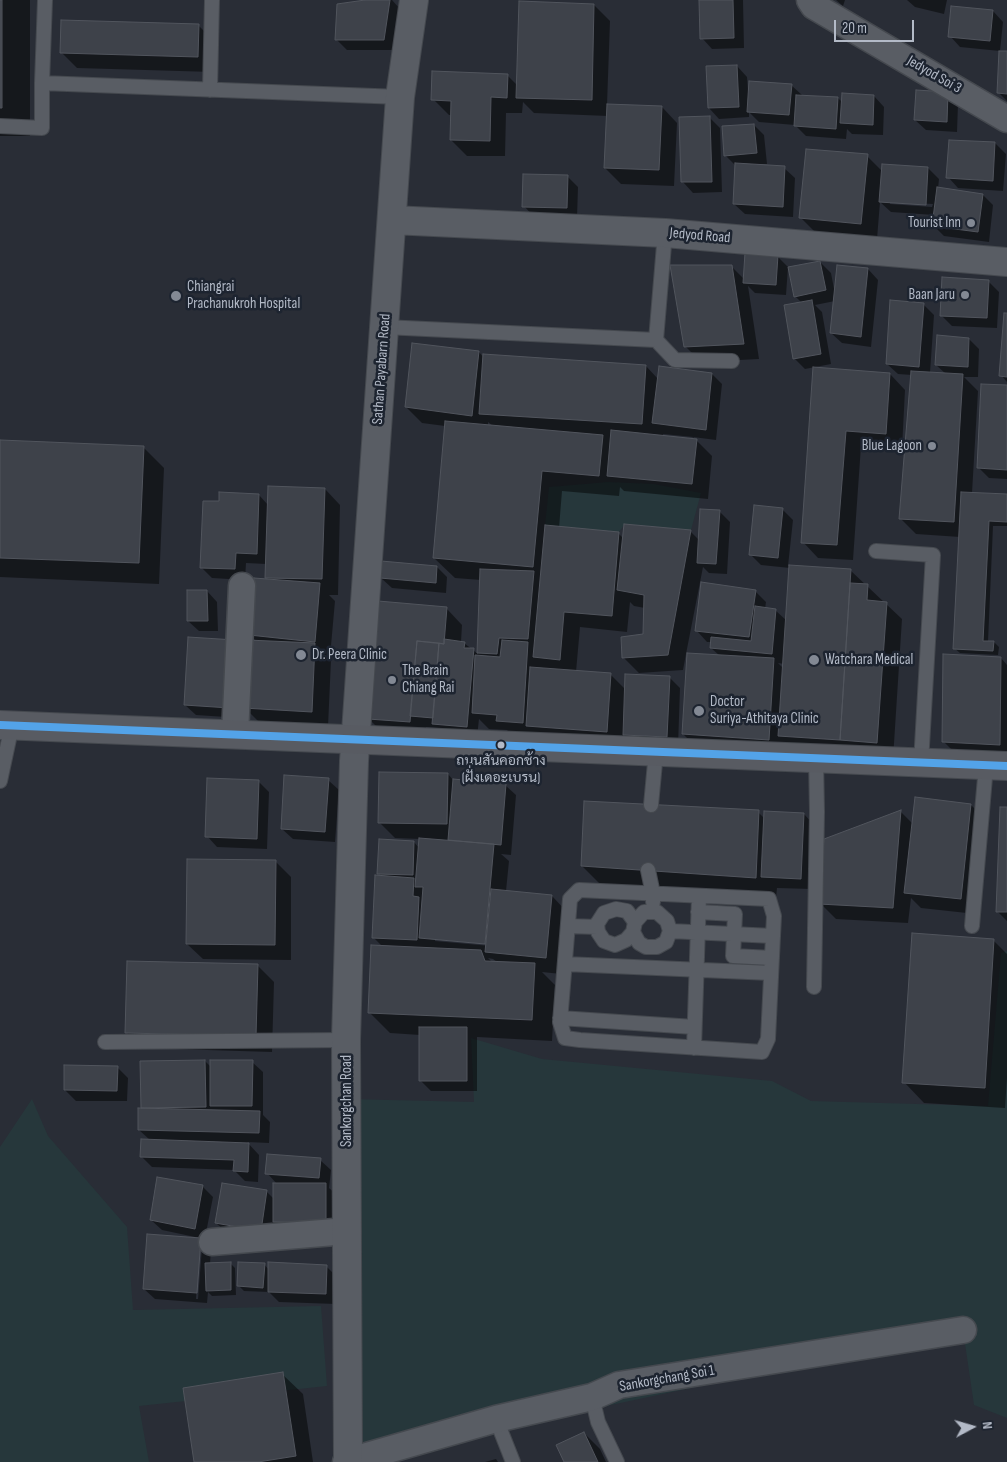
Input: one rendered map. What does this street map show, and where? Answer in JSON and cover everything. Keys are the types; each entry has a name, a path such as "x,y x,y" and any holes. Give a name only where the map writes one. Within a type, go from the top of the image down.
{"main road":[{"path":"6,725 997,766"}],"street":[{"name":"Sathan Payabarn Road","path":"356,740 400,97 414,0"},
{"name":"Jedyod Soi 3","path":"810,0 814,6 1007,118"},
{"name":"Jedyod Road","path":"392,220 665,233 1007,262"},
{"path":"235,734 242,586"},
{"name":"Sankorgchan Road","path":"347,1462 346,1040 356,740"},
{"path":"212,1242 347,1231"},
{"name":"Sankorgchang Soi 1","path":"347,1462 496,1419 592,1397 618,1385 963,1330"}],"lane":[{"path":"0,126 42,128 46,0"},
{"path":"210,90 212,0"},
{"path":"42,83 400,97"},
{"path":"656,340 665,233"},
{"path":"384,327 656,340 675,360 732,361"},
{"path":"876,550 933,555 921,763"},
{"path":"0,781 6,725"},
{"path":"651,805 656,752"},
{"path":"814,987 816,759"},
{"path":"972,926 997,766"},
{"path":"648,870 653,894 652,912"},
{"path":"580,890 653,894 769,899 774,916 768,1039 762,1052 566,1038 560,1018 570,899 580,890"},
{"path":"616,909 617,892"},
{"path":"694,1048 699,896"},
{"path":"597,927 604,913 616,909 628,911 634,927 639,943 649,947 657,947 666,942 670,931 666,921 657,912 644,912 634,927 626,940 615,945 604,941 597,927"},
{"path":"698,912 735,914 732,956 772,958"},
{"path":"568,926 597,927"},
{"path":"670,931 773,936"},
{"path":"614,966 615,945"},
{"path":"648,968 649,947"},
{"path":"565,964 771,973"},
{"path":"560,1018 694,1027"},
{"path":"104,1042 346,1040"},
{"path":"592,1397 598,1422 616,1462"},
{"path":"496,1419 513,1462"}],"shaded area":[{"path":"608,482 654,484 701,493 691,530 625,524 619,532 545,525 549,487"},
{"path":"1007,951 1007,1418 974,1405 963,1330 348,1461 347,1099 474,1102 471,1038 542,1059 772,1081 811,1101 988,1106 1001,953"},
{"path":"32,1099 48,1136 127,1227 133,1310 321,1306 327,1386 139,1406 149,1462 0,1462 0,1147"}],"building":[{"path":"0,0 2,0 2,108 0,108"},
{"path":"365,0 390,0 384,40 335,40 337,4"},
{"path":"699,0 733,0 734,38 700,39"},
{"path":"519,1 594,4 592,100 516,98"},
{"path":"951,6 993,10 990,41 948,37"},
{"path":"61,20 199,24 198,57 60,53"},
{"path":"999,51 1007,51 1007,94 997,93"},
{"path":"737,65 739,107 708,108 706,66"},
{"path":"432,71 508,74 507,98 491,97 490,141 450,140 451,101 431,100"},
{"path":"749,81 792,84 789,115 747,112"},
{"path":"916,90 948,92 947,122 914,120"},
{"path":"842,93 874,95 873,125 840,123"},
{"path":"796,95 838,97 836,129 794,126"},
{"path":"607,104 662,106 659,170 604,168"},
{"path":"710,116 712,182 681,182 679,117"},
{"path":"754,124 757,153 724,156 722,126"},
{"path":"949,140 995,142 993,181 946,178"},
{"path":"806,149 868,154 861,224 799,218"},
{"path":"735,163 785,166 783,207 733,204"},
{"path":"882,164 928,167 926,205 879,202"},
{"path":"523,174 568,175 567,208 522,207"},
{"path":"937,187 983,194 978,232 932,226"},
{"path":"745,253 778,255 776,285 743,283"},
{"path":"820,261 826,290 794,297 788,267"},
{"path":"670,265 732,265 744,344 684,347"},
{"path":"837,265 868,268 861,337 830,333"},
{"path":"942,277 989,280 987,318 940,316"},
{"path":"812,300 821,354 793,359 784,305"},
{"path":"890,300 924,303 919,367 886,364"},
{"path":"1004,313 1007,313 1007,377 999,376"},
{"path":"937,335 969,338 968,367 935,365"},
{"path":"412,343 479,351 472,416 405,407"},
{"path":"483,354 646,365 642,424 479,414"},
{"path":"659,366 712,373 706,430 652,423"},
{"path":"813,367 890,373 886,434 846,431 837,545 801,543"},
{"name":"Blue Lagoon","path":"911,371 963,374 954,522 899,519"},
{"path":"981,384 1007,385 1007,470 977,468"},
{"path":"445,421 603,435 599,476 542,471 533,567 433,558"},
{"path":"611,430 697,439 692,484 607,476"},
{"path":"0,440 144,446 139,563 0,558"},
{"path":"268,486 325,488 322,579 265,578"},
{"path":"219,492 259,494 257,554 236,553 235,569 200,568 203,501 219,501"},
{"path":"961,492 1007,494 1007,522 989,521 983,641 994,641 993,651 953,649"},
{"path":"754,505 783,508 778,558 749,555"},
{"path":"700,509 720,510 716,564 697,563"},
{"path":"624,524 691,530 668,655 622,658 621,637 643,634 644,595 617,590"},
{"path":"545,525 619,532 612,616 564,612 560,660 533,657"},
{"path":"381,561 437,566 436,583 380,578"},
{"name":"Watchara Medical","path":"789,565 851,569 840,740 778,736"},
{"path":"480,569 534,571 528,639 499,638 497,654 477,653"},
{"path":"254,578 320,583 315,642 249,635"},
{"path":"701,582 756,590 749,637 695,631"},
{"path":"850,583 868,584 867,600 887,602 877,743 840,740"},
{"path":"187,590 207,590 208,621 187,621"},
{"name":"The Brain Chiang Rai","path":"378,601 447,607 444,644 417,641 410,722 368,719"},
{"path":"755,606 776,609 772,654 710,648 711,637 751,641"},
{"path":"188,637 235,640 230,708 184,705"},
{"path":"444,639 465,642 464,648 474,648 467,727 432,724 439,643 444,644"},
{"path":"247,640 315,643 312,712 243,708"},
{"path":"502,640 528,642 523,723 496,721 497,715 472,713 475,655 500,657"},
{"path":"417,641 439,643 433,718 410,716"},
{"path":"687,653 774,658 769,740 682,734"},
{"path":"943,654 1001,657 1000,745 942,742"},
{"path":"530,667 611,673 607,732 526,726"},
{"path":"625,674 670,676 667,737 623,735"},
{"path":"379,772 448,773 447,824 378,823"},
{"path":"284,775 329,778 325,832 281,829"},
{"path":"207,778 259,780 257,839 205,837"},
{"path":"453,779 506,784 501,845 448,840"},
{"path":"915,797 971,804 961,899 904,893"},
{"path":"584,801 759,810 756,878 581,866"},
{"path":"1000,807 1007,807 1007,912 996,912"},
{"path":"901,810 893,908 819,904 824,839"},
{"path":"764,811 804,813 801,879 761,877"},
{"path":"419,838 494,844 485,944 419,938 423,887 415,887"},
{"path":"379,839 414,841 413,875 377,874"},
{"path":"187,859 276,860 275,945 186,944"},
{"path":"375,875 414,878 413,896 419,897 417,940 372,938"},
{"path":"491,889 552,895 546,958 485,952"},
{"path":"912,933 994,939 985,1088 902,1083"},
{"path":"371,945 481,950 485,961 535,963 532,1020 368,1013"},
{"path":"127,961 258,964 256,1036 125,1033"},
{"path":"419,1027 467,1027 467,1081 419,1081"},
{"path":"205,1060 206,1107 141,1108 140,1061"},
{"path":"210,1060 253,1060 252,1106 210,1106"},
{"path":"64,1065 118,1066 117,1091 64,1090"},
{"path":"138,1108 260,1111 259,1133 138,1130"},
{"path":"141,1139 249,1143 248,1172 233,1171 234,1160 140,1157"},
{"path":"267,1154 321,1158 319,1178 265,1174"},
{"path":"157,1177 203,1185 195,1229 150,1220"},
{"path":"222,1183 267,1190 261,1231 215,1223"},
{"path":"273,1183 326,1183 326,1223 273,1222"},
{"path":"147,1234 201,1238 197,1293 143,1289"},
{"path":"231,1262 231,1290 206,1291 205,1263"},
{"path":"238,1262 265,1263 263,1288 237,1286"},
{"path":"268,1262 327,1265 326,1294 268,1292"},
{"path":"283,1372 296,1456 258,1462 194,1462 183,1388"},
{"path":"584,1432 598,1462 564,1462 556,1445"}],"transit line":[{"path":"0,725 1007,766"}],"place":[{"name":"Tourist Inn","path":"971,223"},
{"name":"Baan Jaru","path":"965,295"},
{"name":"Chiangrai Prachanukroh Hospital","path":"176,296"},
{"name":"Blue Lagoon","path":"932,446"},
{"name":"Dr. Peera Clinic","path":"301,655"},
{"name":"Watchara Medical","path":"814,660"},
{"name":"The Brain Chiang Rai","path":"392,680"},
{"name":"Doctor Suriya-Athitaya Clinic","path":"699,711"},
{"name":"ถนนสันคอกช้าง (ฝั่งเดอะเบรน)","path":"501,745"}]}
